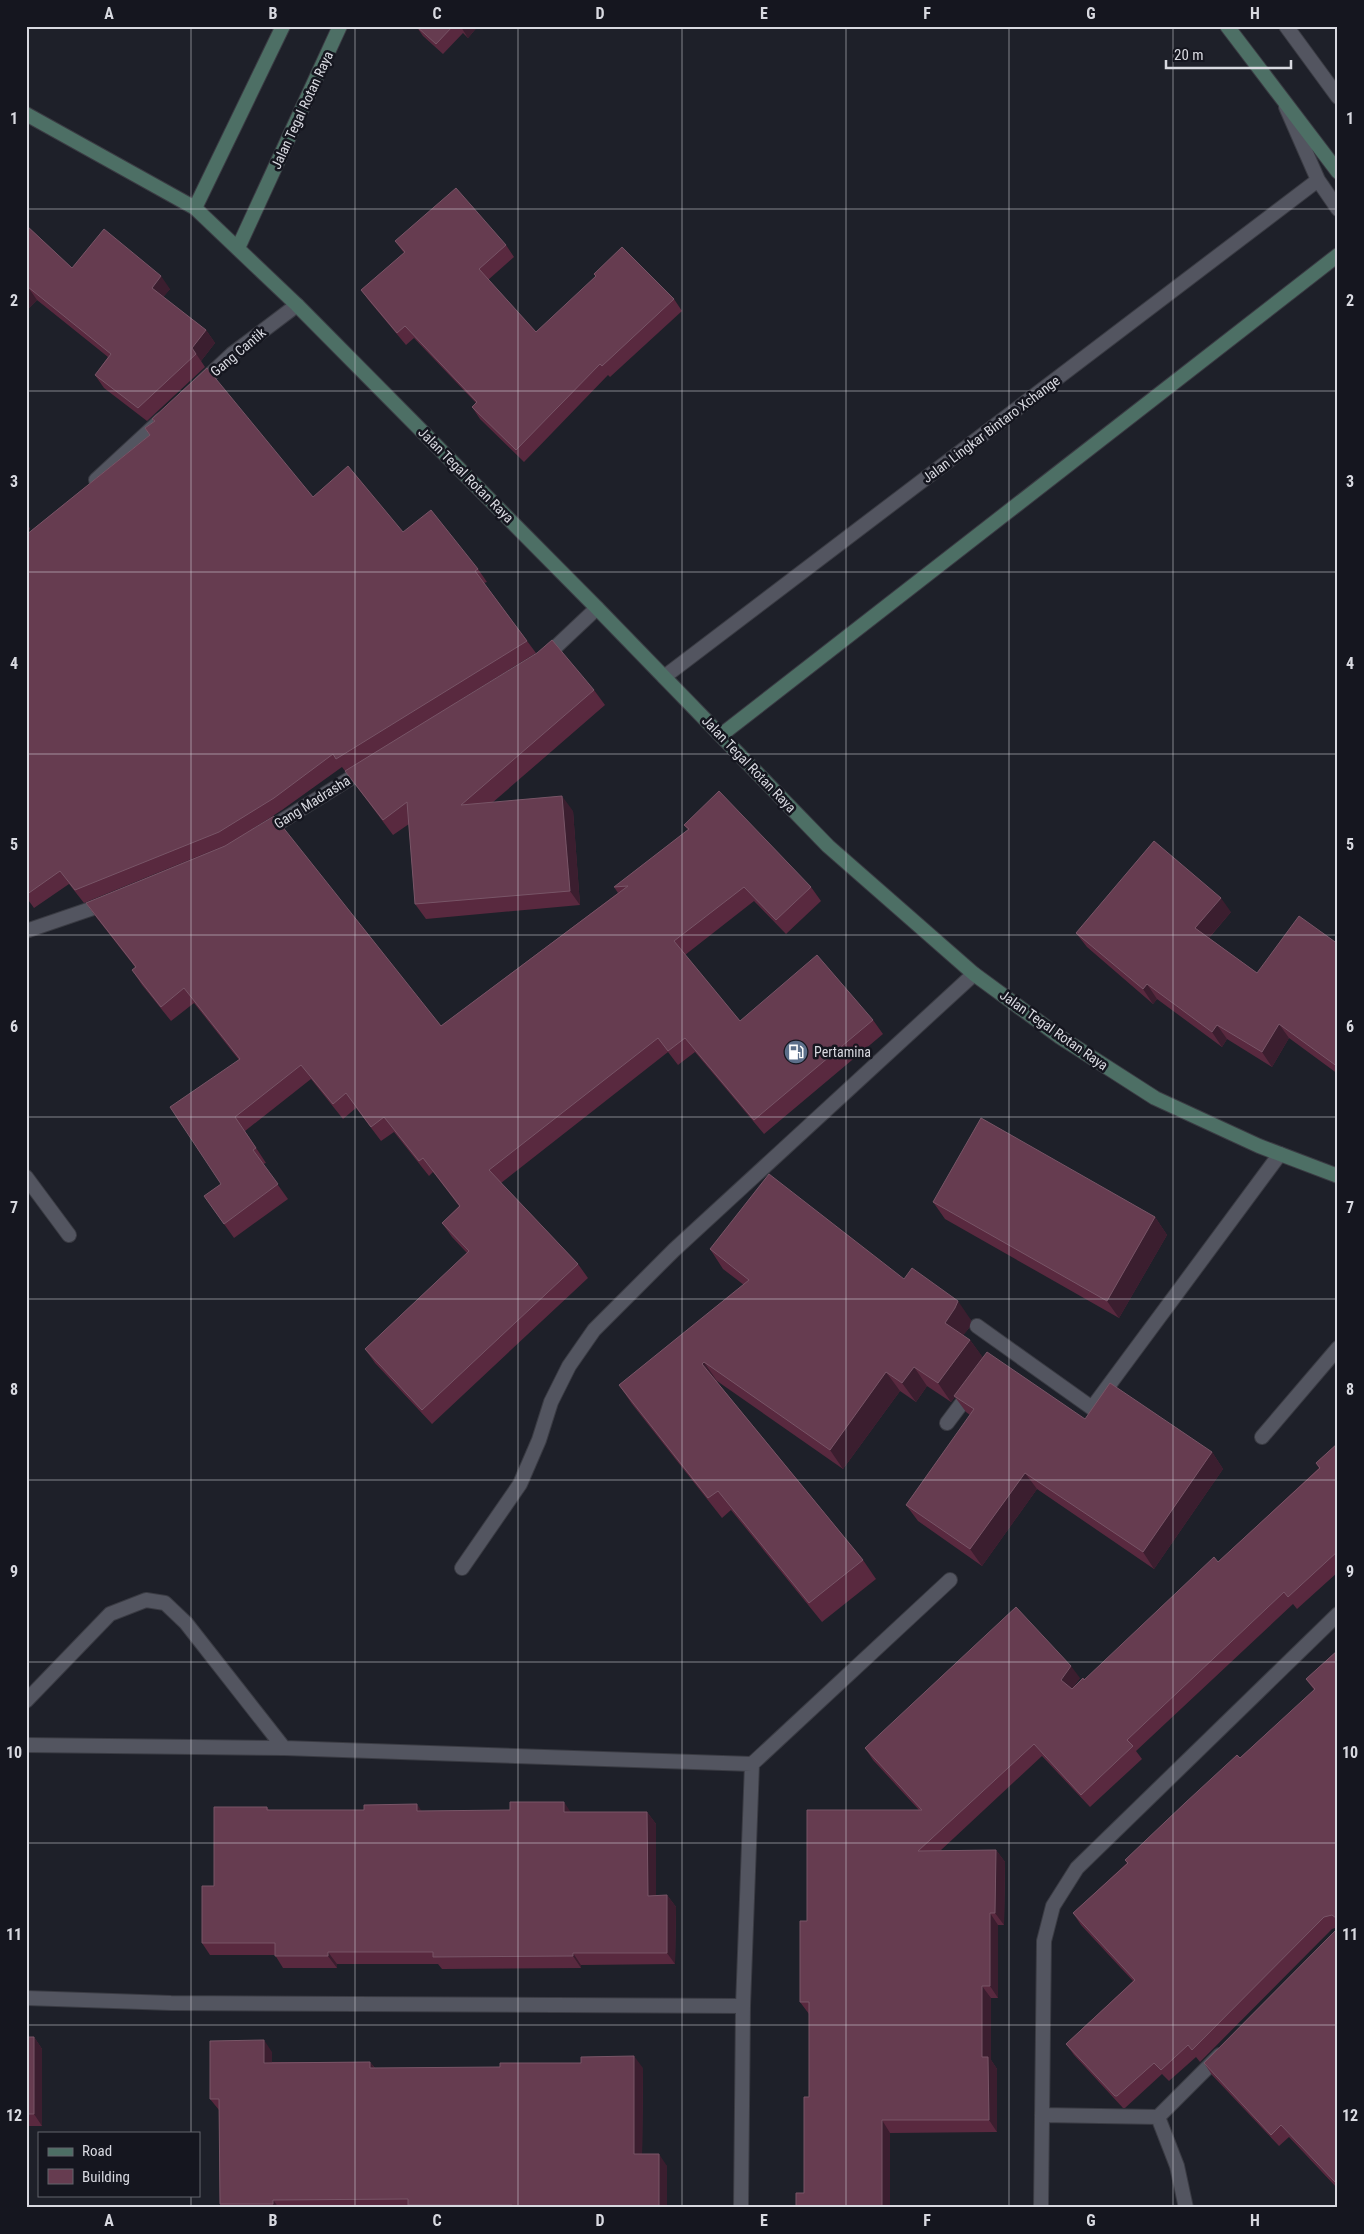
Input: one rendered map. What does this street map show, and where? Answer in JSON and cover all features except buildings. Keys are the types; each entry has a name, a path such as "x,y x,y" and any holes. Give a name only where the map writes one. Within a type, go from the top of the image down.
{"main road":[{"path":"195,208 283,26"},
{"name":"Jalan Tegal Rotan Raya","path":"238,248 340,26"},
{"path":"1227,26 1338,172"},
{"name":"Jalan Tegal Rotan Raya","path":"26,114 195,208 298,305 597,608 828,846 974,974 1060,1038 1156,1098 1280,1154 1338,1176"},
{"path":"721,735 1338,255"}],"street":[{"path":"1286,26 1338,97"},
{"path":"1282,98 1318,180 1338,209"},
{"name":"Jalan Lingkar Bintaro Xchange","path":"664,677 1318,180"},
{"name":"Gang Cantik","path":"190,393 232,354 298,305"},
{"path":"85,490 169,412"},
{"path":"536,663 544,658 597,608"},
{"name":"Gang Madrasha","path":"249,841 376,763"},
{"path":"26,931 123,897"},
{"path":"462,1568 520,1484 539,1440 551,1402 569,1366 594,1330 674,1250 974,974"},
{"path":"977,1326 1001,1350 1092,1408 1280,1154"},
{"path":"26,1177 69,1235"},
{"path":"1262,1437 1338,1348"},
{"path":"947,1423 981,1377"},
{"path":"26,1746 284,1748 752,1764 950,1580"},
{"path":"26,1701 110,1614 146,1600 165,1603 186,1623 284,1748"},
{"path":"1041,2208 1044,1941 1053,1906 1077,1868 1338,1614"},
{"path":"741,2208 743,2006 752,1764"},
{"path":"26,1998 180,2003 743,2006"},
{"path":"1042,2115 1158,2117 1227,2047"},
{"path":"1158,2117 1177,2166 1186,2208"}],"place":[{"name":"Pertamina","path":"796,1052"}]}
